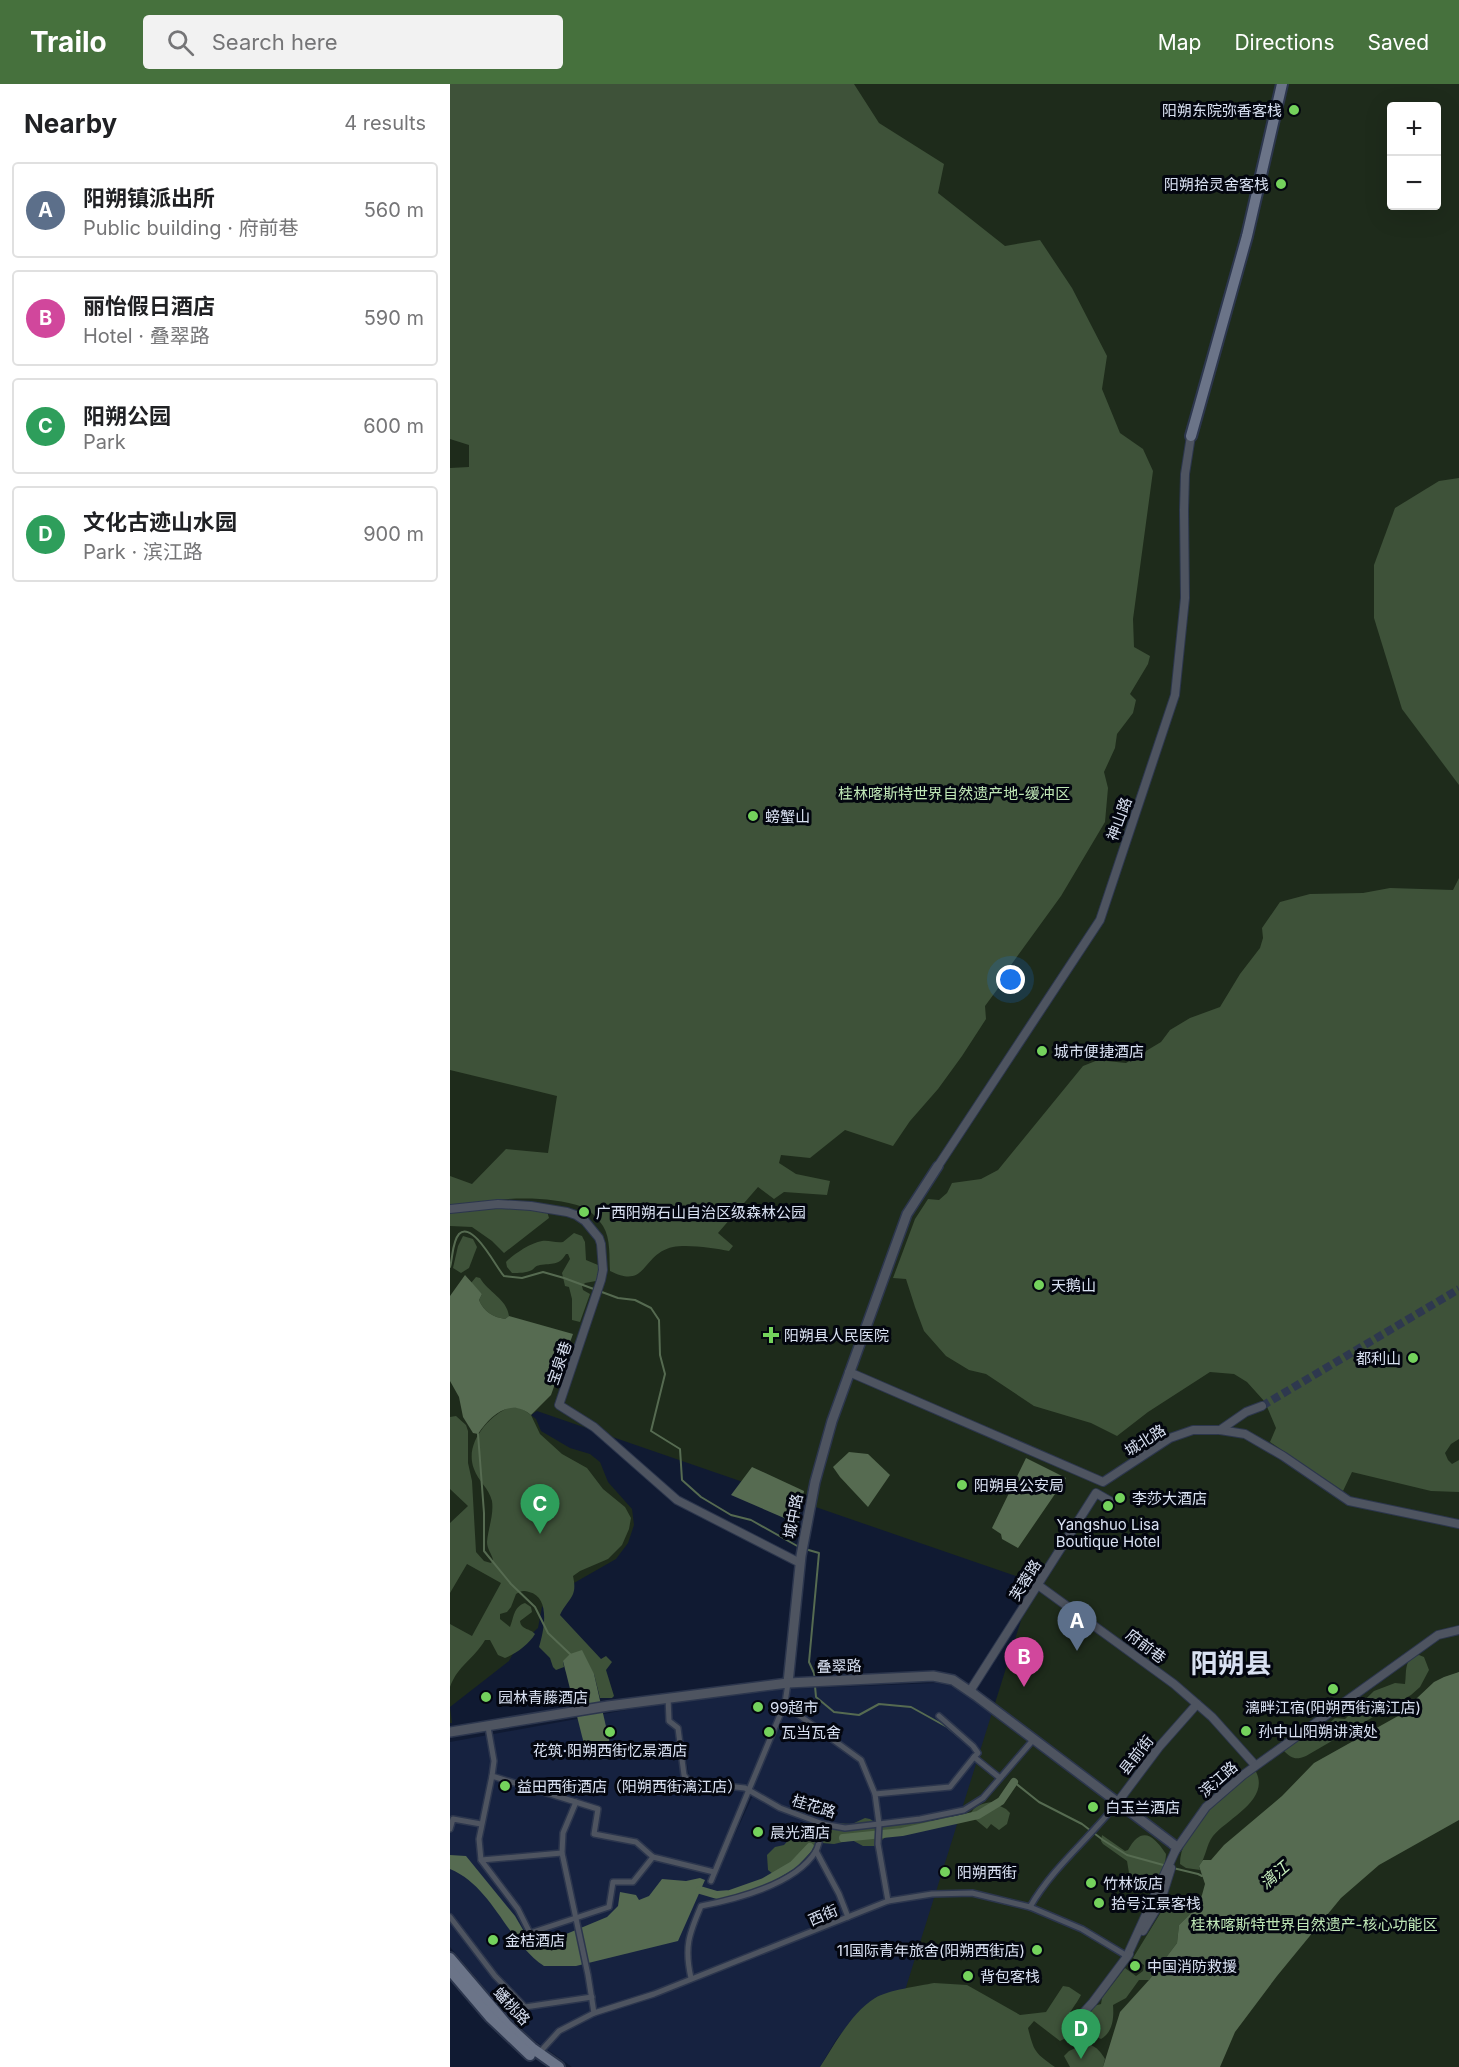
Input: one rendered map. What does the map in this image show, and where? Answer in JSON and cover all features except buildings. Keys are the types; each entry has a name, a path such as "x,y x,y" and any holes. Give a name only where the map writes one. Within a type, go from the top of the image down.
{"main road":[{"path":"1191,436 1247,236 1282,84"},
{"name":"蟠桃路","path":"450,1958 507,2025 539,2053 560,2067"},
{"name":"蟠桃路","path":"450,1970 490,2017 519,2046 548,2067"}],"street":[{"name":"神山路","path":"938,1166 1100,920 1174,695 1185,598 1185,474 1191,436"},
{"name":"城中路","path":"711,1881 785,1703 805,1531 815,1482 849,1372 907,1214 938,1166"},
{"name":"宝泉巷","path":"450,1209 498,1204 531,1206 567,1212 585,1221 601,1244 603,1270 559,1405 594,1427 677,1500 801,1560"},
{"path":"849,1372 1103,1482"},
{"path":"1220,1430 1222,1426 1246,1412 1262,1406"},
{"name":"城北路","path":"1103,1482 1170,1438 1193,1430 1220,1430 1245,1434 1283,1456 1349,1501 1459,1524"},
{"name":"芙蓉路","path":"970,1691 1103,1482"},
{"path":"1110,1501 1096,1493 970,1691 1177,1847 1127,1956"},
{"name":"府前巷","path":"1038,1585 1143,1660 1197,1704 1255,1765"},
{"name":"滨江路","path":"1074,2023 1093,2002 1127,1956 1160,1903 1177,1847 1206,1807 1255,1765 1438,1635 1459,1630"},
{"name":"叠翠路","path":"450,1732 668,1697 789,1683 933,1676 953,1680 970,1691 1177,1847"},
{"name":"桂花路","path":"668,1697 669,1721 678,1728 684,1775 687,1779 698,1784 745,1788 780,1808 822,1824 845,1828 920,1819 964,1810 983,1798 1033,1740"},
{"path":"785,1703 861,1760 875,1794 879,1824 878,1844 888,1901"},
{"name":"县前街","path":"1030,1907 1057,1868 1101,1824 1159,1747 1197,1704"},
{"path":"875,1794 950,1787 978,1754 973,1746 939,1716"},
{"path":"488,1727 494,1761 479,1839 481,1860 518,1909 530,1933 577,1920 609,1907 613,1882 633,1882 652,1857"},
{"path":"974,1757 1000,1777"},
{"path":"492,1776 598,1809 594,1834 636,1842 652,1857 714,1872"},
{"path":"576,1802 563,1833 561,1853 577,1920 594,2013"},
{"path":"450,1829 453,1819 481,1824"},
{"path":"691,1978 687,1946 689,1934 701,1906 748,1895 767,1887 801,1866 816,1851 822,1824"},
{"path":"816,1851 839,1894 848,1917"},
{"path":"481,1860 561,1853"},
{"name":"西街","path":"539,2053 559,2031 594,2013 654,1994 888,1901 932,1894 972,1893 1030,1907 1082,1929 1127,1956"},
{"path":"450,1917 495,1976 525,2007 591,1997"}],"shaded area":[{"name":"阳朔西街","path":"936,1683 951,1686 970,1697 1039,1752 1133,1958 876,1997 836,2040 820,2067 572,2067 530,2037 500,2006 450,1947 450,1742 664,1703 667,1722 675,1728 683,1776 687,1781 695,1786 741,1789 746,1793 713,1882 754,1793 747,1786 698,1780 689,1776 681,1727 671,1720 670,1703 785,1689"}],"green space":[{"name":"桂林喀斯特世界自然遗产地-缓冲区","path":"450,84 1459,84 1459,2067 881,2067 1033,1582 537,1411 531,1415 536,1419 541,1431 570,1448 590,1454 600,1462 608,1482 632,1509 634,1525 628,1543 616,1559 560,1591 542,1607 538,1628 516,1648 509,1661 450,1707"},
{"path":"450,84 854,84 879,123 944,164 938,193 1005,246 1040,240 1072,288 1107,356 1102,389 1120,433 1143,449 1153,471 1133,619 1134,647 1150,656 1148,664 1130,694 1136,700 1133,713 1117,734 1115,748 1104,772 1108,788 1105,822 1061,896 1011,965 985,1006 986,1019 938,1089 910,1121 893,1146 845,1130 810,1158 781,1155 779,1163 796,1174 830,1181 827,1195 784,1192 774,1199 758,1187 718,1233 733,1246 729,1251 693,1246 673,1247 655,1256 638,1274 631,1276 622,1276 610,1271 606,1231 583,1207 534,1199 483,1201 450,1206 450,1176 472,1184 506,1149 548,1153 557,1096 450,1070 450,468 469,467 469,445 450,439"},
{"path":"1459,478 1459,785 1402,709 1374,618 1374,565 1395,508 1439,481"},
{"path":"1459,878 1459,1439 1451,1444 1445,1453 1452,1464 1459,1460 1459,1492 1431,1491 1352,1472 1343,1491 1270,1442 1276,1428 1265,1402 1247,1382 1234,1374 1210,1372 1148,1412 1117,1436 1091,1423 1034,1406 986,1374 969,1370 946,1356 924,1331 906,1279 893,1278 915,1219 928,1199 939,1200 947,1193 952,1183 981,1179 998,1170 1083,1066 1098,1060 1126,1063 1161,1042 1170,1030 1190,1018 1220,1007 1240,974 1260,948 1263,938 1262,928 1280,902 1310,894 1363,893 1390,888 1453,890"},
{"path":"499,1207 547,1211 549,1218 504,1253 472,1227 450,1226 450,1213"},
{"path":"574,1233 582,1236 585,1242 586,1260 598,1265 601,1270 596,1281 585,1283 582,1286 583,1290 590,1294 580,1322 572,1320 572,1299 569,1287 565,1286 562,1273 570,1259 568,1254 558,1262 538,1265 522,1273 512,1273 506,1262 532,1244 545,1241 563,1242"},
{"path":"463,1236 473,1239 477,1247 469,1268 461,1273 453,1268"},
{"path":"476,1277 480,1278 501,1300 509,1316 505,1319 497,1317 483,1308 479,1300 482,1294 471,1283"},
{"path":"510,1407 521,1408 531,1415 540,1434 562,1454 587,1468 603,1489 625,1507 631,1518 622,1545 608,1559 573,1576 573,1594 560,1615 601,1659 606,1656 612,1662 606,1670 614,1696 612,1698 600,1698 594,1674 563,1661 564,1667 556,1670 553,1667 550,1658 539,1647 544,1624 541,1600 536,1595 525,1591 516,1594 511,1607 507,1612 500,1614 500,1619 510,1627 516,1610 525,1603 531,1607 532,1612 520,1621 522,1626 535,1634 532,1638 522,1648 505,1658 498,1655 490,1640 485,1640 457,1673 450,1687 450,1624 472,1636 501,1583 467,1564 450,1593 450,1523 468,1506 450,1489 450,1417 456,1416 466,1425 468,1431 468,1463 472,1481 476,1552 484,1561 491,1563 493,1560 487,1542 492,1501 474,1469 472,1450 486,1424"},
{"path":"1414,1656 1424,1657 1429,1670 1420,1687 1411,1695 1306,1756 1294,1758 1284,1751 1284,1748 1303,1735 1316,1737 1320,1735 1335,1718 1345,1719 1374,1691 1395,1683 1405,1684 1408,1662"},
{"path":"1255,1770 1259,1780 1258,1790 1246,1807 1213,1836 1199,1866 1200,1870 1186,1868 1180,1864 1182,1850 1197,1824 1220,1799"},
{"path":"992,1802 1010,1813 1007,1824 999,1830 991,1824 987,1829 970,1815 973,1809"},
{"path":"951,1815 952,1818 887,1836 874,1846 863,1846 852,1840 834,1844 822,1843 778,1878 768,1870 767,1855 775,1847 784,1845 793,1835 813,1825 827,1827 834,1823 852,1824 865,1818 882,1827 936,1820"},
{"path":"1102,1835 1125,1851 1142,1835 1152,1838 1166,1854 1164,1868 1157,1880 1149,1885 1130,1879 1127,1861 1103,1844"},
{"path":"1178,1900 1192,1903 1194,1910 1179,1925 1177,1943 1149,1980 1139,1980 1126,1998 1113,2005 1112,2024 1108,2033 1101,2039 1090,2034 1081,2026 1084,2016 1090,2007 1101,2004 1102,1998 1125,1968 1136,1976 1143,1971 1144,1965 1133,1958 1166,1904"},
{"path":"934,1983 967,1985 1020,2015 1046,2012 1063,1986 1081,1995 1067,2018 1066,2022 1073,2026 1065,2038 1060,2041 1034,2021 1028,2028 1036,2051 1055,2067 820,2067 844,2030 875,1998"},
{"path":"1084,2044 1091,2045 1099,2051 1105,2059 1103,2067 1070,2067 1064,2056"}],"water":[{"path":"465,1275 482,1294 479,1300 483,1308 493,1315 505,1319 509,1316 573,1334 551,1395 531,1415 516,1408 501,1411 488,1421 478,1434 473,1433 463,1417 459,1397 450,1381 450,1296"},
{"path":"849,1452 868,1454 890,1475 868,1507 833,1467"},
{"path":"1026,1458 1066,1478 1018,1548 1002,1539 1001,1534 992,1528"},
{"path":"752,1467 804,1491 798,1524 731,1495"},
{"path":"582,1650 594,1674 610,1744 585,1748 563,1661 570,1654"},
{"name":"漓江","path":"1459,1672 1459,1820 1379,1865 1341,1898 1277,1976 1235,2032 1220,2067 1103,2067 1120,2012 1149,1980 1177,1943 1179,1925 1194,1910 1202,1895 1205,1884 1199,1866 1203,1860 1211,1860 1224,1845 1282,1796 1314,1763 1398,1716 1434,1682"},
{"path":"450,1855 466,1856 515,1916 529,1940 535,1943 559,1937 607,1917 618,1906 620,1892 636,1895 639,1900 649,1896 662,1879 686,1881 700,1878 705,1880 678,1941 576,1966 544,1966 519,1942 477,1888 465,1877 450,1869"}],"waterway":[{"path":"450,1267 455,1241 459,1234 465,1231 478,1239 504,1276 522,1278 543,1272 618,1298 635,1300 651,1308 659,1320 660,1355 665,1374 651,1431 680,1449 682,1480 701,1497 731,1515 751,1520 799,1547"},
{"path":"478,1434 484,1513 484,1551 511,1584 535,1607 548,1633 570,1654"},
{"path":"805,1549 819,1553 809,1662 815,1680"},
{"path":"815,1686 816,1697 834,1712 859,1715 879,1704 911,1707 947,1727 959,1737"},
{"path":"1014,1782 1039,1802 1082,1824 1127,1855 1167,1866"},
{"path":"843,1838 902,1832 978,1815 1001,1801 1014,1782"},
{"path":"700,1890 717,1895 730,1894 764,1882 793,1865 810,1847"},
{"path":"1173,1868 1202,1876"}],"tunnel":[{"path":"1262,1406 1459,1289"}],"place":[{"name":"阳朔东院弥香客栈","path":"1294,110"},
{"name":"阳朔拾灵舍客栈","path":"1281,184"},
{"name":"螃蟹山","path":"753,816"},
{"name":"城市便捷酒店","path":"1042,1051"},
{"name":"广西阳朔石山自治区级森林公园","path":"584,1212"},
{"name":"天鹅山","path":"1039,1285"},
{"name":"阳朔县人民医院","path":"771,1335"},
{"name":"都利山","path":"1413,1358"},
{"name":"阳朔县公安局","path":"962,1485"},
{"name":"李莎大酒店","path":"1120,1498"},
{"name":"Yangshuo Lisa Boutique Hotel","path":"1108,1506"},
{"name":"阳朔公园","path":"540,1534"},
{"name":"阳朔镇派出所","path":"1077,1651"},
{"name":"丽怡假日酒店","path":"1024,1687"},
{"name":"漓畔江宿(阳朔西街漓江店)","path":"1333,1689"},
{"name":"园林青藤酒店","path":"486,1697"},
{"name":"99超市","path":"758,1707"},
{"name":"孙中山阳朔讲演处","path":"1246,1731"},
{"name":"花筑·阳朔西街忆景酒店","path":"610,1732"},
{"name":"瓦当瓦舍","path":"769,1732"},
{"name":"益田西街酒店（阳朔西街漓江店）","path":"505,1786"},
{"name":"白玉兰酒店","path":"1093,1807"},
{"name":"晨光酒店","path":"758,1832"},
{"name":"阳朔西街","path":"945,1872"},
{"name":"竹林饭店","path":"1091,1883"},
{"name":"拾号江景客栈","path":"1099,1903"},
{"name":"金桔酒店","path":"493,1940"},
{"name":"11国际青年旅舍(阳朔西街店)","path":"1037,1950"},
{"name":"中国消防救援","path":"1135,1966"},
{"name":"背包客栈","path":"968,1976"},
{"name":"文化古迹山水园","path":"1081,2059"}],"district":[{"name":"阳朔县","path":"1231,1663"}],"park label":[{"name":"桂林喀斯特世界自然遗产-核心功能区","path":"1314,1924"}]}
